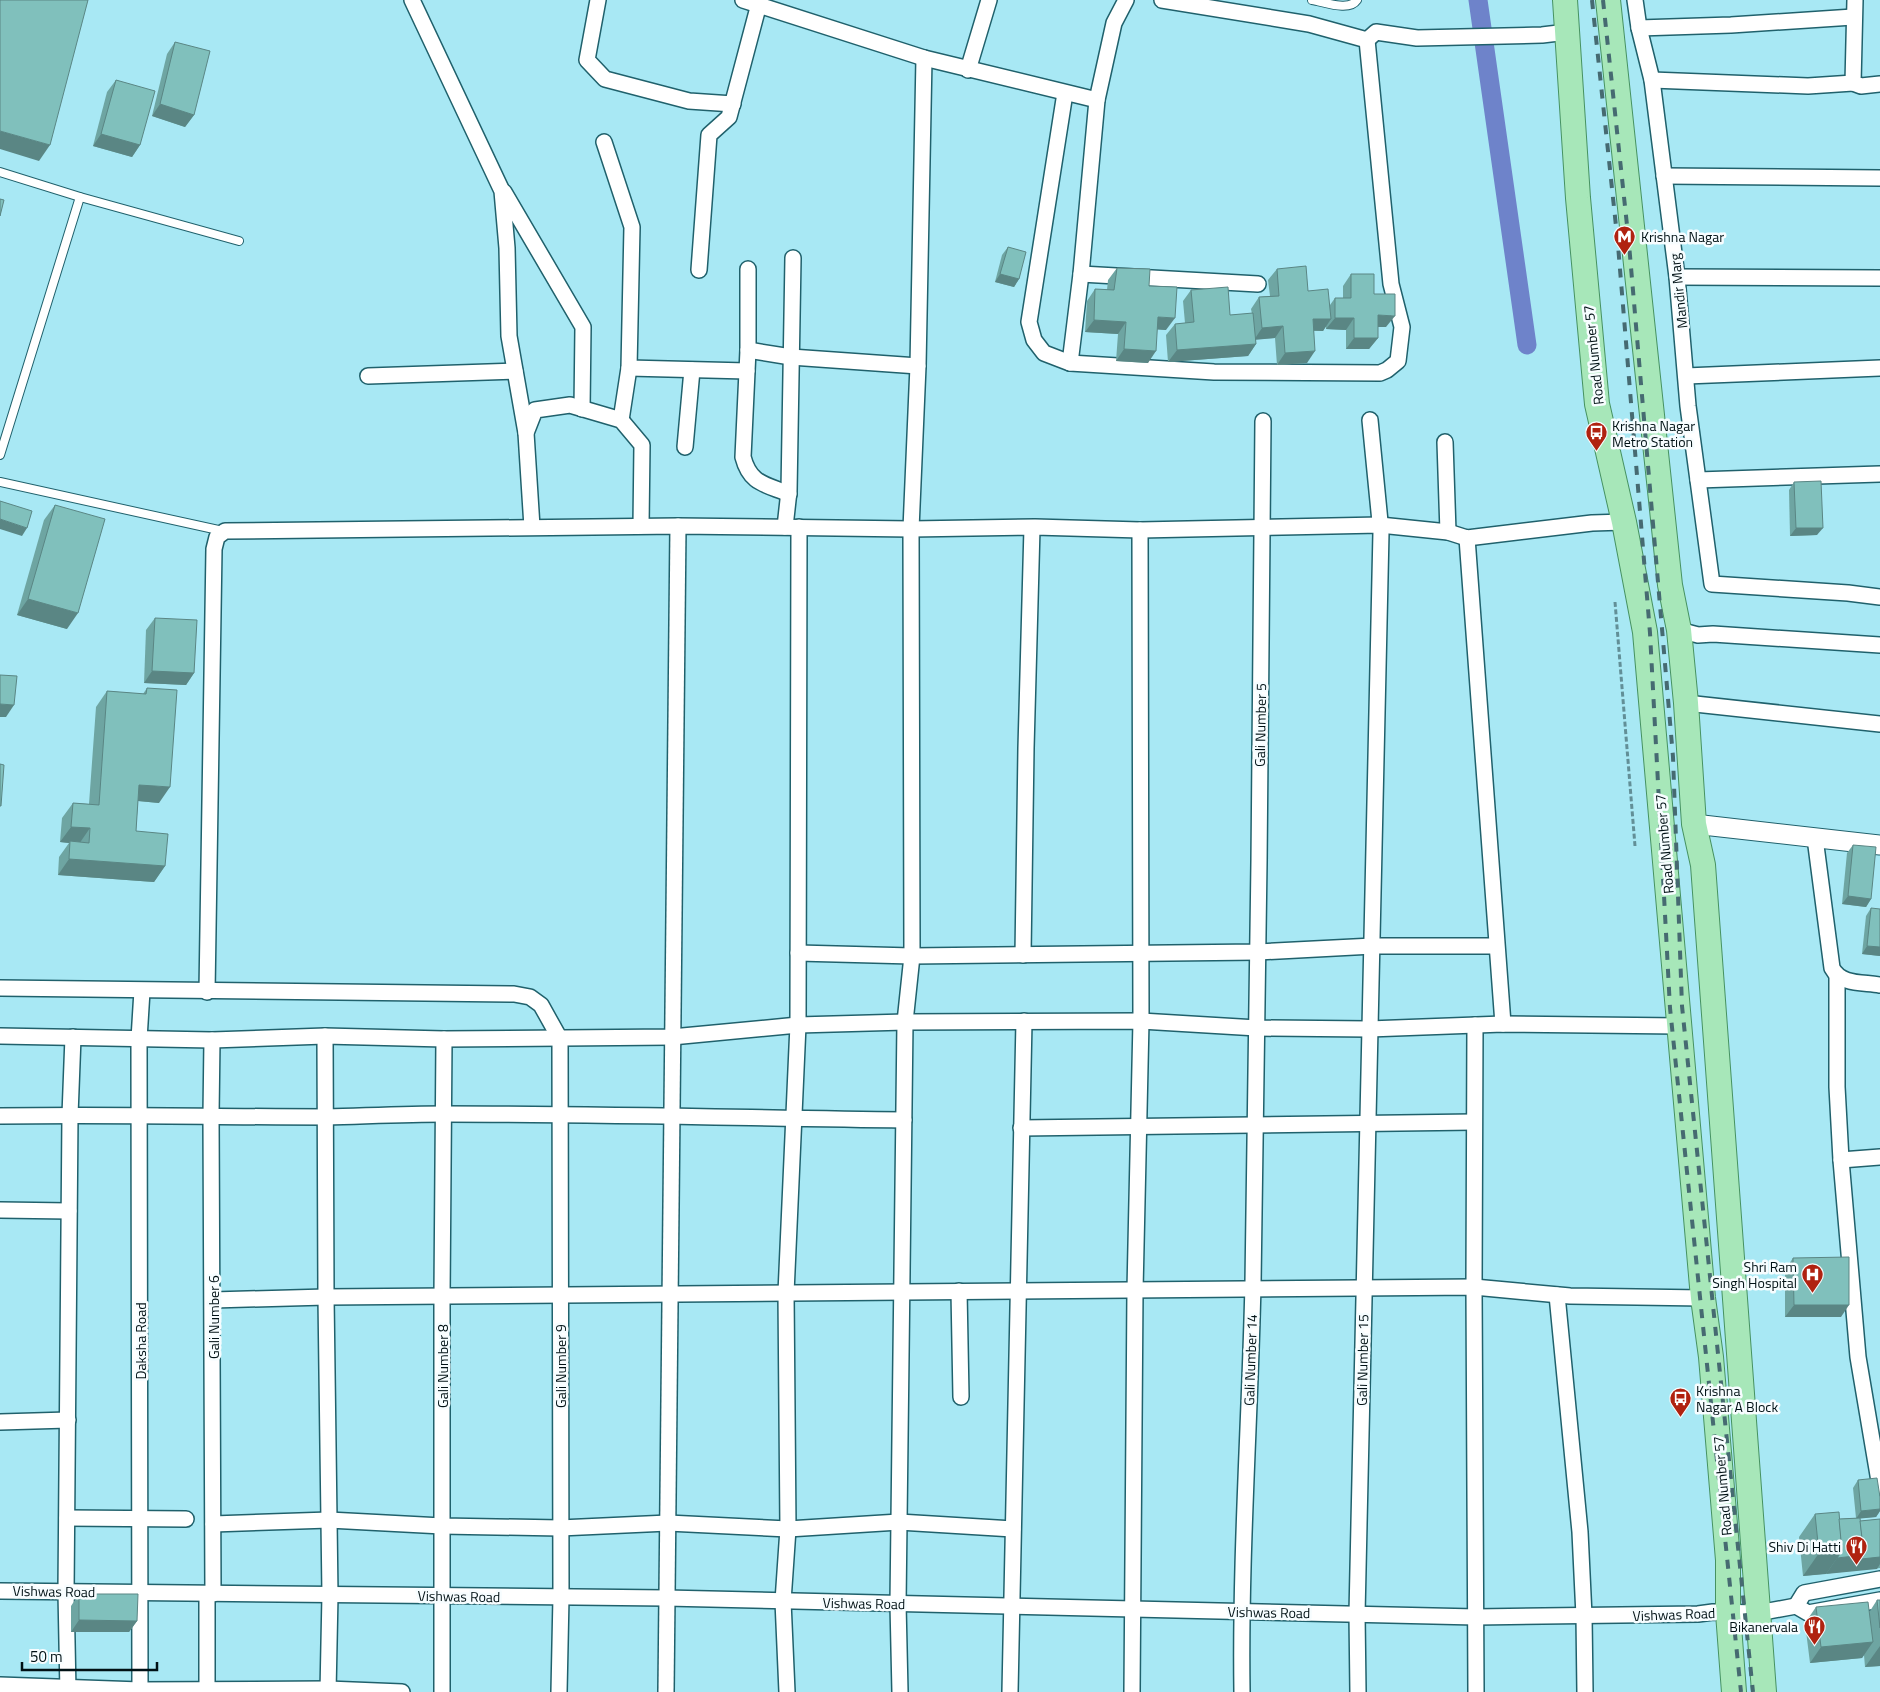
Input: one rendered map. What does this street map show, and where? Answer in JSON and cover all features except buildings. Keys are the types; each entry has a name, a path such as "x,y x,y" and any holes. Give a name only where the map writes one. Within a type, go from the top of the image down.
{"main road":[{"name":"Road Number 57","path":"1565,0 1578,198 1597,404 1624,522 1645,632 1703,1298 1711,1357 1727,1550 1728,1613 1734,1692"},
{"name":"Road Number 57","path":"1608,0 1670,585 1679,630 1694,824 1703,865 1764,1692"}],"street":[{"path":"412,0 502,190 507,248 509,336 526,433 532,527"},
{"path":"598,0 587,60 605,78 689,101 733,104"},
{"path":"743,0 759,2 924,58 1097,100"},
{"path":"968,70 989,0"},
{"path":"1070,363 1081,274 1097,100 1114,23 1126,0"},
{"path":"1162,0 1309,24 1367,40"},
{"name":"Mandir Marg","path":"1635,0 1639,28 1652,80 1677,277 1698,480 1712,584 1848,593 1880,597"},
{"path":"1853,83 1855,0"},
{"path":"699,270 709,135 730,117 759,2"},
{"path":"1639,28 1731,25 1854,17"},
{"path":"1367,40 1376,32 1416,38 1542,35 1567,32"},
{"path":"1066,93 1029,322 1034,340 1044,353 1070,363 1214,372 1380,374 1398,361 1402,327 1391,284 1367,40"},
{"path":"900,1692 898,1604 905,1022 912,956 911,528 918,366 924,58"},
{"path":"1652,80 1808,86 1853,83 1860,86 1880,84"},
{"path":"604,142 632,227 630,368 620,420"},
{"path":"1664,176 1880,178"},
{"path":"499,184 583,327 582,409"},
{"path":"787,1692 783,1601 788,1529 786,1293 798,1026 792,527 789,494 793,258"},
{"path":"748,269 748,350 743,457 747,471 754,479 789,494"},
{"path":"1081,274 1258,284"},
{"path":"1677,277 1880,278"},
{"path":"748,350 791,357 918,366"},
{"path":"630,368 747,371"},
{"path":"1686,376 1880,368"},
{"path":"685,447 692,370"},
{"path":"368,376 515,371"},
{"path":"526,433 535,410 570,405 620,420 642,445 641,526"},
{"name":"Gali Number 15","path":"1358,1692 1357,1614 1373,946 1380,525 1370,420"},
{"name":"Gali Number 5","path":"1257,1028 1264,421"},
{"path":"1445,442 1448,532"},
{"path":"1698,480 1880,474"},
{"path":"208,992 214,549 218,537 225,532 641,526 1140,530 1380,525 1448,532 1471,537 1592,523 1624,522"},
{"path":"666,1692 672,1294 672,1038 678,526"},
{"path":"1023,955 1032,528"},
{"path":"1132,1692 1135,1290 1141,1021 1140,530"},
{"path":"1471,537 1502,1024"},
{"path":"1679,630 1698,635 1713,634 1880,645"},
{"path":"1686,703 1880,724"},
{"path":"1694,824 1880,845"},
{"path":"1815,838 1832,968 1837,976 1845,980 1880,985"},
{"path":"798,953 912,956 1023,955 1258,952 1373,946 1496,946"},
{"path":"1837,976 1837,1087 1841,1160 1858,1357 1880,1487"},
{"path":"0,988 208,992 514,994 530,997 542,1005 560,1039"},
{"name":"Daksha Road","path":"140,1691 139,1039 142,991"},
{"path":"0,1036 212,1040 325,1036 444,1039 672,1038 798,1026 905,1022 1141,1021 1257,1028 1370,1029 1502,1024 1679,1026"},
{"path":"1010,1692 1024,1022"},
{"path":"1475,1025 1476,1692"},
{"name":"Gali Number 14","path":"1242,1692 1241,1612 1252,1289 1257,1028"},
{"path":"325,1036 326,1296 330,1520 328,1690"},
{"path":"68,1690 66,1592 70,1115 73,1037"},
{"name":"Gali Number 8","path":"442,1692 444,1039"},
{"name":"Gali Number 9","path":"559,1692 561,1597 560,1039"},
{"name":"Gali Number 6","path":"206,1691 213,1524 213,1300 210,1115 212,1040"},
{"path":"0,1116 139,1114 326,1117 443,1114 672,1115 904,1120"},
{"path":"1021,1128 1474,1122"},
{"path":"1841,1160 1880,1157"},
{"path":"0,1210 69,1211"},
{"path":"213,1300 326,1296 1474,1287 1564,1295 1703,1298"},
{"path":"959,1291 961,1397"},
{"path":"1564,1295 1580,1532 1586,1692"},
{"path":"0,1422 68,1420"},
{"path":"67,1518 186,1519"},
{"path":"213,1524 330,1520 442,1526 560,1528 668,1523 788,1529 899,1522 1013,1529"},
{"path":"1796,1606 1804,1592 1880,1579"},
{"name":"Vishwas Road","path":"0,1591 666,1598 1476,1617 1605,1616 1713,1612 1758,1613"},
{"path":"1758,1613 1796,1606 1808,1613 1880,1600"},
{"path":"0,1685 68,1690 328,1690 402,1692"}],"lane":[{"path":"1312,0 1347,6 1354,4 1357,0"},
{"path":"0,172 80,197 239,241"},
{"path":"0,455 80,197"},
{"path":"0,482 225,532"}],"path":[{"path":"1614,602 1635,846"}],"waterway":[{"path":"1478,0 1527,345"}],"railway":[{"path":"1592,0 1618,245 1650,633 1670,1008 1741,1692"},
{"path":"1603,0 1629,244 1673,757 1682,1006 1753,1692"}],"place":[{"name":"Krishna Nagar","path":"1625,255"},
{"name":"Krishna Nagar Metro Station","path":"1596,452"},
{"name":"Shri Ram Singh Hospital","path":"1813,1293"},
{"name":"Krishna Nagar A Block","path":"1680,1417"},
{"name":"Shiv Di Hatti","path":"1857,1565"},
{"name":"Bikanervala","path":"1814,1645"}]}
